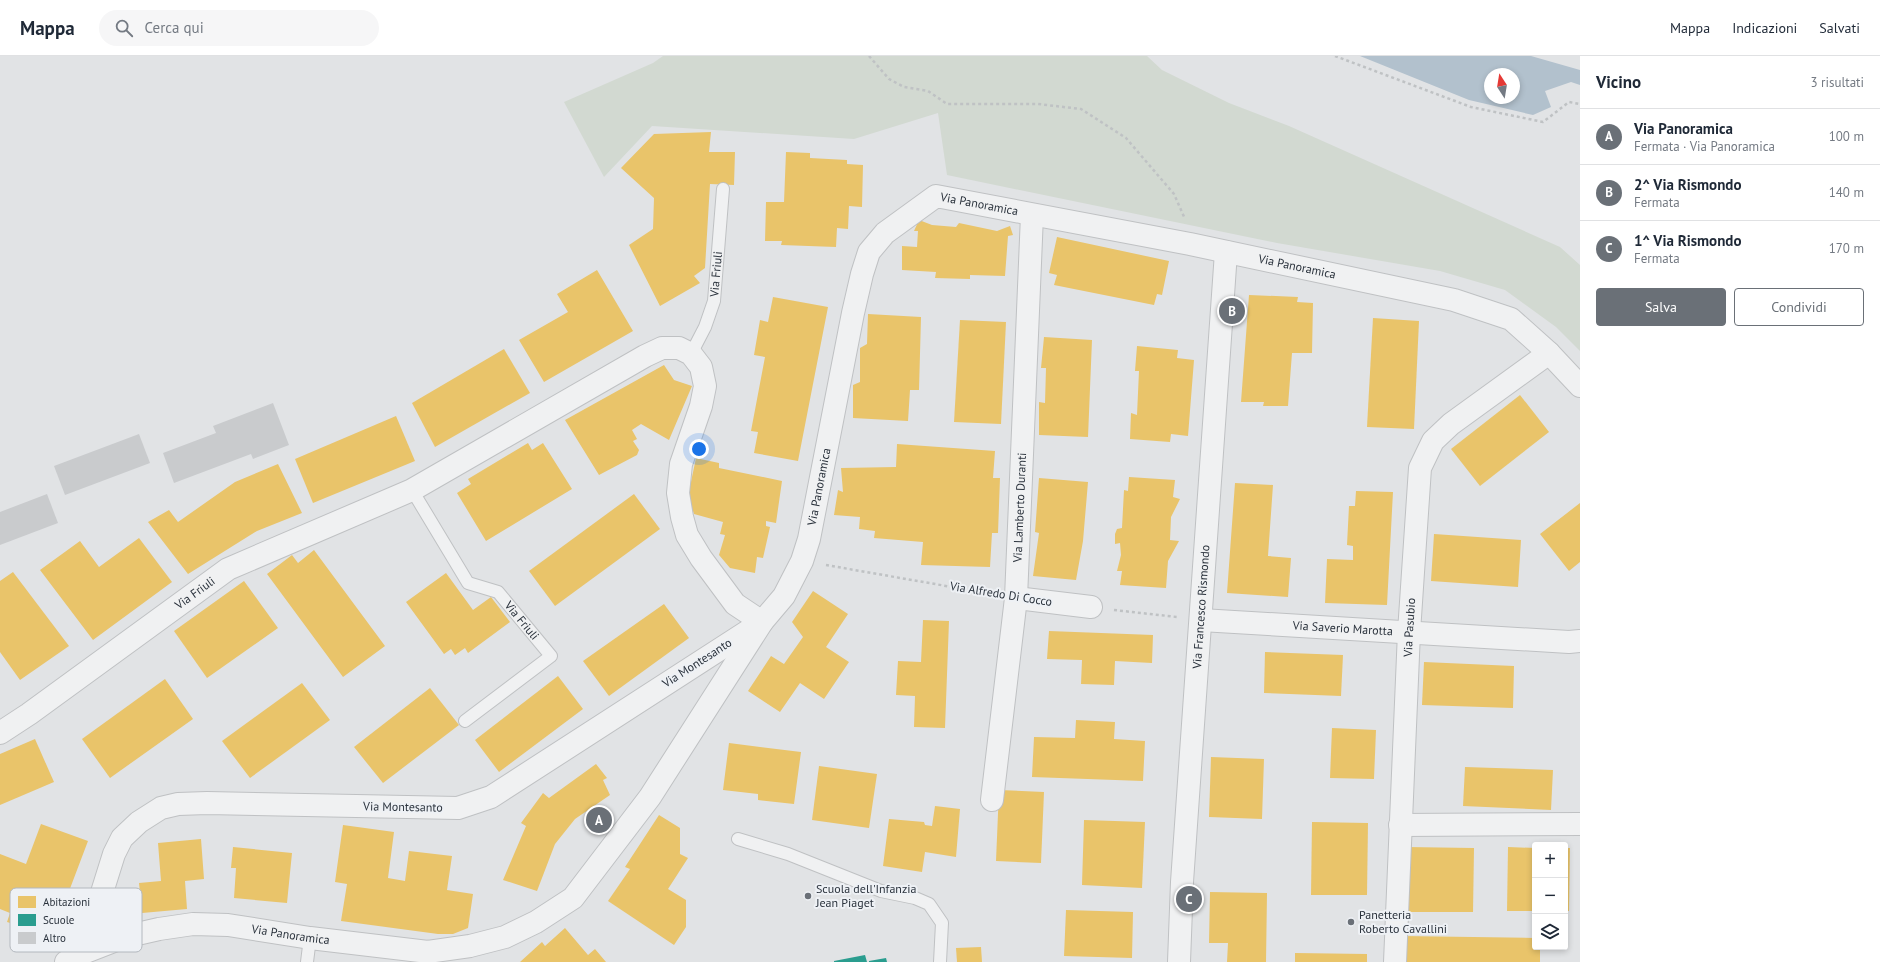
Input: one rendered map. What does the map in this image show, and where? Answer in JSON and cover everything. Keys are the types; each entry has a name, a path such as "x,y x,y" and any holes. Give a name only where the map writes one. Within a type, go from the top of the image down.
{"street":[{"name":"Via Panoramica","path":"142,933 193,924 228,925 427,957 505,937 536,922 573,898 650,797 762,622 784,596 802,561 809,539 853,313 869,252 885,233 936,196 1190,244 1454,300 1511,320 1548,353 1580,386"},
{"name":"Via Lamberto Duranti","path":"992,800 1016,598 1032,215"},
{"name":"Via Francesco Rismondo","path":"1179,962 1182,882 1226,252"},
{"name":"Via Friuli","path":"0,733 36,709 228,569 412,490 645,356 662,348 680,348 691,354"},
{"name":"Via Pasubio","path":"1395,962 1408,632 1420,468 1433,441 1451,424 1548,353"},
{"path":"691,354 701,367 705,386 701,406 681,464 678,493 682,517 687,535 701,558 735,604 762,622"},
{"name":"Via Alfredo Di Cocco","path":"1016,598 1091,607"},
{"name":"Via Saverio Marotta","path":"1201,620 1569,642 1580,641"},
{"name":"Via Montesanto","path":"101,888 116,848 122,838 139,822 161,808 178,804 207,803 458,808 475,804 491,797 762,622"},
{"path":"1400,825 1580,824"},
{"name":"Via Panoramica","path":"74,957 86,952"}],"lane":[{"name":"Via Friuli","path":"691,354 705,327 714,301 723,189"},
{"name":"Via Friuli","path":"412,490 468,583 498,592 551,656 465,721"},
{"path":"738,840 788,854 881,891 915,898 929,904 942,923 940,962"},
{"path":"307,962 310,938"}],"path":[{"path":"869,56 889,79 904,86 928,91 947,104 1038,104 1081,109 1126,138 1174,194 1190,229 1190,244"},
{"path":"1335,56 1471,107 1543,122 1569,102 1580,104"},
{"name":"Via Alfredo Di Cocco","path":"802,561 1016,598"},
{"path":"1091,607 1201,620"}],"shaded area":[{"path":"663,56 1147,56 1162,70 1229,103 1289,126 1560,247 1580,265 1580,351 1556,327 1505,290 1440,271 1277,243 947,175 938,113 854,139 652,126 604,177 564,102 653,63"}],"water":[{"path":"1360,56 1531,56 1580,70 1580,85 1571,82 1545,91 1551,107 1533,115 1486,104 1520,104 1520,68 1484,68 1484,104 1469,100"}],"building: Abitazioni":[{"path":"711,132 709,152 735,152 734,185 710,184 705,268 694,276 700,283 660,306 629,245 653,229 654,198 621,168 654,134"},
{"path":"786,152 810,153 810,158 847,160 847,164 863,165 862,207 849,206 848,229 837,228 836,247 781,245 782,241 765,241 766,202 784,202"},
{"path":"919,220 932,225 956,227 959,223 997,231 1010,226 1013,235 1008,236 1005,276 970,275 970,279 935,278 936,272 902,270 902,246 917,247 918,231 914,231"},
{"path":"1057,237 1169,261 1162,295 1157,294 1154,305 1054,285 1057,275 1049,273"},
{"path":"597,270 633,331 544,382 519,340 568,312 557,294"},
{"path":"1249,295 1298,297 1297,302 1313,303 1312,353 1292,353 1288,406 1263,406 1264,402 1241,402"},
{"path":"773,297 828,307 798,461 754,453 758,432 751,431 765,357 754,355 760,320 768,322"},
{"path":"868,314 921,317 919,390 910,390 908,421 853,418 853,385 860,382 860,348 867,344"},
{"path":"1373,318 1419,321 1414,429 1367,427"},
{"path":"960,320 1006,322 1001,424 954,422"},
{"path":"1044,337 1092,340 1088,437 1039,435 1039,402 1045,403 1046,368 1041,368"},
{"path":"1137,346 1178,350 1177,358 1194,360 1188,436 1171,434 1170,442 1130,439 1131,413 1137,415 1139,371 1135,371"},
{"path":"504,349 530,393 435,447 412,403"},
{"path":"664,365 674,380 692,386 669,440 641,424 632,430 637,439 633,441 639,450 637,455 599,475 565,420"},
{"path":"1520,395 1549,432 1480,486 1451,449"},
{"path":"396,416 415,461 313,503 295,459"},
{"path":"528,443 532,450 543,443 572,489 486,541 457,493 471,484 468,479"},
{"path":"897,444 995,451 993,478 1000,478 998,533 992,533 990,567 921,565 923,542 874,538 875,531 859,529 860,517 834,515 838,490 843,492 841,468 896,467"},
{"path":"696,458 719,463 719,468 782,481 776,523 766,521 766,526 770,527 763,558 757,557 755,573 730,568 719,555 725,535 720,534 723,522 694,514 688,496"},
{"path":"278,464 302,513 257,531 188,574 148,522 169,510 178,522 235,482"},
{"path":"1129,477 1175,480 1173,497 1180,499 1171,517 1170,540 1179,541 1168,561 1166,588 1120,585 1122,571 1117,571 1121,555 1120,543 1115,544 1115,534 1117,529 1122,528 1124,490 1128,491"},
{"path":"1039,478 1088,482 1083,541 1076,580 1033,576 1039,533 1035,532"},
{"path":"1235,483 1273,485 1268,556 1291,558 1288,597 1227,593"},
{"path":"1356,491 1393,492 1387,605 1325,603 1327,559 1353,560 1353,546 1347,545 1349,506 1355,506"},
{"path":"634,494 660,529 555,606 529,571"},
{"path":"1580,503 1580,562 1569,571 1540,534"},
{"path":"1434,534 1521,540 1518,587 1431,581"},
{"path":"139,538 172,582 93,640 40,570 80,541 99,567"},
{"path":"314,550 385,646 343,677 267,574 292,555 298,563"},
{"path":"13,572 69,646 20,680 0,652 0,581"},
{"path":"446,573 473,610 491,597 510,622 468,653 465,648 455,655 451,649 444,654 406,602"},
{"path":"244,581 278,628 207,678 174,631"},
{"path":"813,591 848,614 826,647 849,662 824,699 800,683 780,712 748,691 771,656 784,664 803,637 792,622"},
{"path":"664,604 689,638 609,696 583,661"},
{"path":"923,620 949,621 945,728 914,727 915,696 896,695 898,661 921,662"},
{"path":"1049,631 1153,635 1152,663 1115,661 1114,685 1081,684 1082,660 1047,659"},
{"path":"1265,652 1343,655 1341,696 1264,693"},
{"path":"1424,662 1514,666 1513,708 1422,705"},
{"path":"558,676 583,709 499,772 475,740"},
{"path":"165,679 193,719 110,778 82,739"},
{"path":"302,683 330,720 250,778 222,741"},
{"path":"430,688 459,725 383,783 354,747"},
{"path":"1076,720 1115,722 1114,739 1145,741 1143,781 1032,777 1034,737 1075,738"},
{"path":"1332,728 1376,730 1374,779 1330,778"},
{"path":"35,739 54,782 0,805 0,754"},
{"path":"729,743 801,752 794,804 758,800 758,794 723,790"},
{"path":"1211,757 1264,759 1262,819 1209,817"},
{"path":"596,764 607,778 603,780 610,795 575,819 555,844 537,891 503,880 526,826 521,823 543,793 549,798"},
{"path":"819,766 877,774 869,828 812,820"},
{"path":"1465,767 1553,770 1551,810 1463,806"},
{"path":"999,790 1044,792 1041,863 996,861"},
{"path":"935,806 960,809 956,857 925,852 922,872 883,866 889,819 924,822 925,825 932,826"},
{"path":"659,815 680,828 680,854 688,858 668,889 686,900 686,927 674,945 608,901 630,869 625,867"},
{"path":"1084,820 1145,822 1142,888 1082,885"},
{"path":"1312,822 1368,823 1367,895 1311,895"},
{"path":"41,824 88,841 70,888 10,888 10,913 0,909 0,854 26,864"},
{"path":"343,825 394,832 388,878 405,881 409,851 452,856 447,890 473,894 468,928 453,934 438,934 341,921 347,884 335,882"},
{"path":"201,839 204,879 185,881 187,909 142,913 142,888 140,888 139,883 161,881 158,843"},
{"path":"233,847 292,853 287,903 234,898 236,868 231,868"},
{"path":"1406,847 1474,848 1473,912 1406,912"},
{"path":"1508,847 1532,848 1532,911 1507,911"},
{"path":"1568,848 1570,848 1569,911"},
{"path":"1210,892 1267,893 1266,962 1227,962 1228,943 1209,943"},
{"path":"1066,910 1133,912 1132,958 1064,956"},
{"path":"10,913 10,923 7,922"},
{"path":"565,928 588,955 595,949 606,962 520,962 542,942 545,946"},
{"path":"1402,936 1532,938 1532,950 1540,950 1540,962 1401,962"},
{"path":"981,947 982,962 957,962 956,948"},
{"path":"1295,953 1367,954 1367,962 1295,962"}],"building: Scuole":[{"path":"865,955 867,962 834,962 834,961"},
{"path":"886,958 887,962 869,962 869,961"}],"building: Altro":[{"path":"273,403 289,445 253,459 251,454 174,483 163,453 216,433 213,426"},
{"path":"139,434 150,463 65,495 54,466"},
{"path":"47,494 58,523 0,545 0,512"}],"place":[{"name":"2^ Via Rismondo","path":"1232,311"},
{"name":"Via Panoramica","path":"599,820"},
{"name":"Scuola dell'Infanzia Jean Piaget","path":"808,896"},
{"name":"1^ Via Rismondo","path":"1189,899"},
{"name":"Panetteria Roberto Cavallini","path":"1351,922"}]}
